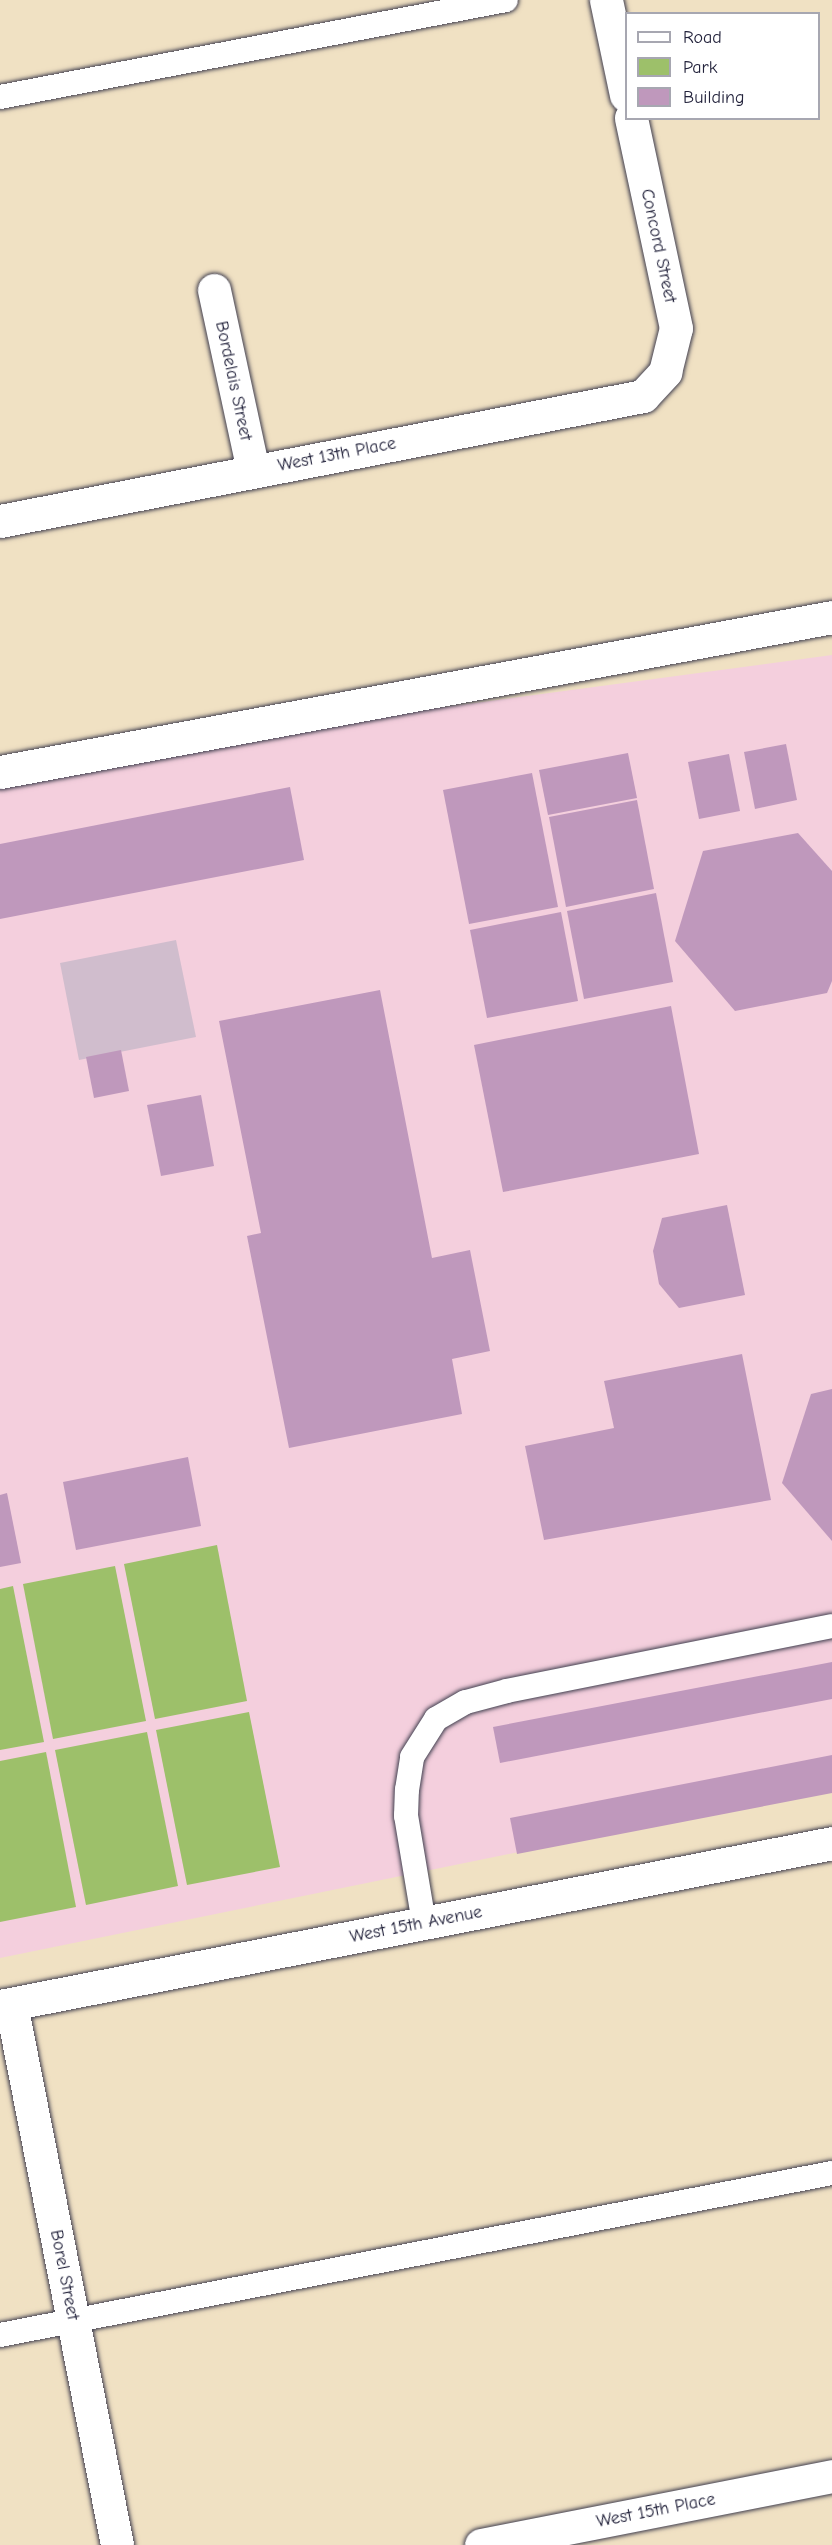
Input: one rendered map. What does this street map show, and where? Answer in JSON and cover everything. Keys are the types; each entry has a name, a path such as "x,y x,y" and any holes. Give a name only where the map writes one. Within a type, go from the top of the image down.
{"street":[{"path":"606,0 625,86"},
{"name":"Concord Street","path":"632,120 676,328 665,372"},
{"name":"Bordelais Street","path":"214,290 253,471"},
{"name":"West 13th Place","path":"0,521 643,396 665,372"},
{"path":"0,772 832,617"},
{"name":"West 15th Avenue","path":"5,2005 832,1843"},
{"name":"Borel Street","path":"5,2005 73,2321 117,2545"},
{"name":"West 15th Place","path":"480,2545 832,2476"}],"lane":[{"path":"0,98 506,0"},
{"path":"424,1923 406,1816 407,1790 412,1757 436,1719 466,1702 507,1690 832,1626"},
{"path":"0,2335 832,2173"}],"shaded area":[{"path":"832,655 832,1788 0,1958 0,767"},
{"path":"176,940 196,1037 79,1060 60,963"}],"green space":[{"path":"217,1545 247,1701 155,1719 124,1564"},
{"path":"115,1566 146,1721 53,1739 23,1584"},
{"path":"13,1586 44,1742 0,1750 0,1589"},
{"path":"249,1712 280,1867 187,1885 156,1730"},
{"path":"147,1732 178,1886 86,1905 55,1750"},
{"path":"46,1752 76,1907 0,1922 0,1761"}],"building":[{"path":"786,744 797,800 755,809 744,752"},
{"path":"628,753 637,798 548,815 539,770"},
{"path":"729,754 740,811 699,819 688,762"},
{"path":"532,773 558,907 469,924 443,790"},
{"path":"290,787 304,860 0,919 0,844"},
{"path":"637,800 654,889 566,907 549,817"},
{"path":"798,833 832,871 832,981 827,993 735,1011 675,941 703,851"},
{"path":"656,893 673,982 584,999 567,911"},
{"path":"561,912 578,1001 487,1018 470,930"},
{"path":"380,990 432,1258 470,1250 490,1351 452,1359 462,1414 289,1448 247,1236 261,1233 219,1021"},
{"path":"671,1006 699,1154 503,1192 474,1045"},
{"path":"121,1050 129,1091 94,1098 86,1057"},
{"path":"201,1095 214,1166 161,1176 147,1105"},
{"path":"727,1205 745,1295 679,1308 659,1284 653,1251 662,1218"},
{"path":"742,1354 771,1500 544,1540 525,1446 614,1428 604,1381"},
{"path":"832,1389 832,1541 782,1483 811,1394"},
{"path":"188,1457 201,1526 76,1550 63,1482"},
{"path":"7,1493 21,1563 0,1567 0,1495"},
{"path":"832,1662 832,1699 500,1763 493,1727"},
{"path":"832,1755 832,1793 517,1854 510,1818"}]}
